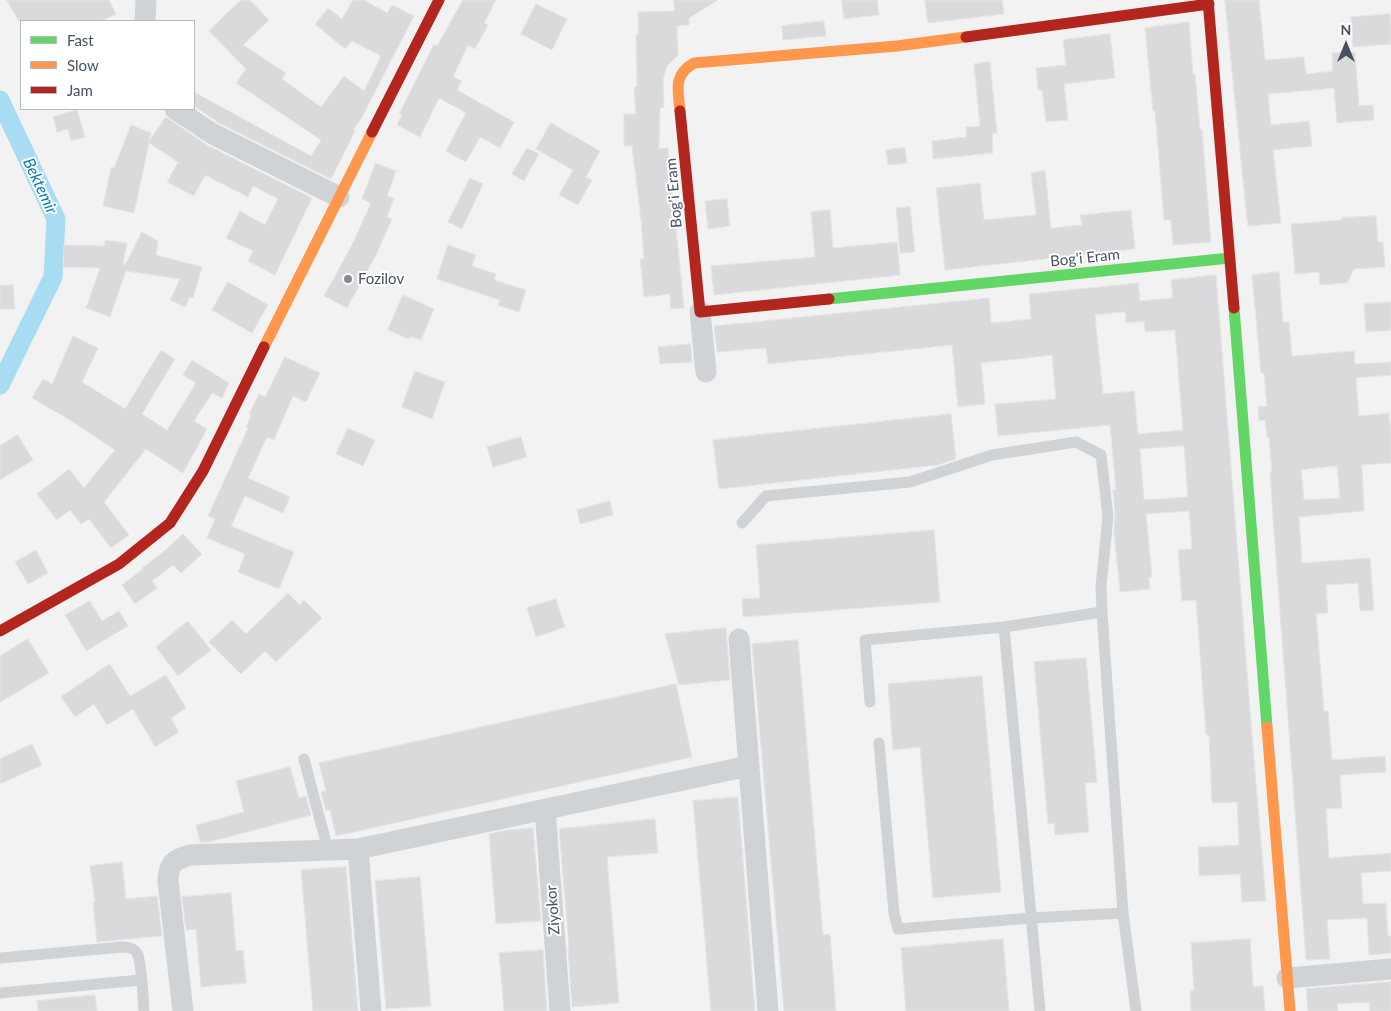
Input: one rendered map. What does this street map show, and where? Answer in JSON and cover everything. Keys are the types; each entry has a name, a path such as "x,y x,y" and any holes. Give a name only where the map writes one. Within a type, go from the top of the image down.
{"street":[{"path":"145,20 146,0"},
{"path":"0,631 119,564 170,523 203,472 439,0"},
{"path":"1208,2 1290,1011"},
{"name":"Bog'i Eram","path":"1208,2 897,46 694,63 683,69 678,77 678,86 700,312 1230,258"},
{"path":"177,110 213,134 339,197"},
{"path":"700,312 706,372"},
{"path":"739,638 768,1011"},
{"path":"183,1011 168,881 169,868 175,860 190,855 358,849 749,766"},
{"name":"Ziyokor","path":"545,810 560,1011"},
{"path":"358,849 371,1011"},
{"path":"1287,978 1391,969"}],"lane":[{"path":"742,523 766,496 910,482 992,455 1076,442 1101,455 1108,517 1101,586 1102,612 1123,913 1136,1011"},
{"path":"870,702 865,640 1004,627 1102,612"},
{"path":"1004,627 1040,1011"},
{"path":"878,743 894,913 898,929 1031,918 1123,913"},
{"path":"304,760 328,850"},
{"path":"0,958 122,947 130,948 136,953 144,1011"},
{"path":"0,994 141,980"}],"building":[{"path":"7,0 109,0 116,14 104,20 19,21"},
{"path":"241,0 250,0 269,20 243,45 286,73 282,79 321,107 344,76 364,91 381,56 352,41 345,49 315,24 328,8 342,19 353,0 364,0 387,13 392,5 414,16 360,121 353,130 355,131 331,179 219,123 195,107 195,93 311,156 321,140 236,83 246,69 209,31"},
{"path":"463,0 496,0 484,23 488,25 475,49 468,45 453,77 462,81 457,90 514,122 500,148 480,137 466,162 446,151 466,113 439,98 420,137 397,125 402,115 399,114 434,44 437,46"},
{"path":"674,0 718,0 689,18 689,25 677,26 678,55 667,66 663,80 664,107 660,108 659,149 668,148 684,308 671,309 670,294 644,297 640,259 644,259 641,220 632,146 624,146 624,114 636,114 634,87 637,86 636,35 638,35 638,12 674,11"},
{"path":"842,0 877,0 879,15 844,19"},
{"path":"925,0 1002,0 1004,14 928,23"},
{"path":"1225,0 1259,0 1265,60 1304,57 1306,74 1333,71 1332,53 1355,52 1359,106 1373,105 1374,120 1337,123 1334,88 1268,94 1271,125 1309,121 1312,146 1273,150 1281,223 1248,226"},
{"path":"536,4 567,19 552,50 521,34"},
{"path":"1390,14 1391,44 1353,47 1351,17"},
{"path":"824,21 826,36 783,40 782,26"},
{"path":"1189,22 1193,74 1195,74 1200,129 1202,129 1211,242 1173,245 1171,220 1164,220 1155,111 1153,111 1145,28"},
{"path":"1110,34 1115,78 1064,84 1068,120 1046,122 1042,90 1038,90 1036,68 1066,65 1063,40"},
{"path":"990,62 997,133 992,133 993,153 933,159 932,141 966,137 966,127 980,126 974,64"},
{"path":"77,110 85,137 71,141 68,129 57,132 53,117"},
{"path":"166,117 207,145 312,198 275,275 248,261 253,251 226,238 240,211 265,225 278,199 253,186 248,197 205,175 194,196 167,182 178,162 149,143 134,213 103,206 111,167 114,168 131,125 151,133 149,141"},
{"path":"551,123 600,151 586,177 592,180 578,205 559,195 573,170 536,149"},
{"path":"527,148 539,154 524,181 512,174"},
{"path":"905,148 907,163 888,165 886,150"},
{"path":"376,163 396,171 387,196 394,198 387,217 392,219 376,255 347,308 324,296 354,241 371,203 362,199"},
{"path":"1045,171 1051,228 1082,225 1080,215 1131,210 1135,249 945,270 936,188 980,183 984,220 1036,215 1031,173"},
{"path":"470,178 483,184 462,229 448,222"},
{"path":"727,199 730,226 708,229 705,201"},
{"path":"910,207 915,252 900,253 896,208"},
{"path":"830,210 833,248 897,242 900,275 714,295 711,266 815,257 811,212"},
{"path":"1376,216 1378,242 1383,242 1385,267 1354,269 1347,283 1320,285 1319,272 1295,274 1291,224"},
{"path":"142,232 158,241 156,255 202,267 193,298 190,297 185,307 170,300 180,279 126,271 110,317 86,308 100,268 63,267 64,245 104,246 105,240 127,243 123,264 125,265"},
{"path":"448,245 476,255 472,266 496,274 494,280 526,290 519,312 498,305 500,300 437,279"},
{"path":"1279,272 1283,322 1289,322 1292,356 1354,351 1355,364 1391,362 1391,375 1356,378 1359,416 1389,413 1391,435 1391,463 1362,465 1364,511 1299,517 1302,563 1370,558 1374,610 1360,611 1358,583 1326,585 1328,613 1316,614 1324,711 1328,711 1332,760 1385,756 1386,772 1340,775 1342,808 1326,809 1329,858 1391,853 1391,871 1361,873 1363,904 1386,903 1388,936 1391,936 1391,953 1369,955 1367,918 1327,920 1330,959 1306,960 1273,518 1269,437 1267,437 1265,420 1259,421 1258,407 1267,406 1264,373 1261,373 1252,275","holes":["1337,466 1340,498 1304,500 1301,470"]},
{"path":"1216,275 1266,901 1242,902 1240,874 1199,876 1198,847 1239,845 1237,802 1212,803 1209,735 1206,735 1196,600 1182,601 1178,550 1192,549 1189,511 1146,514 1152,577 1149,577 1150,589 1120,592 1114,533 1113,490 1116,490 1110,425 998,436 995,404 1056,399 1052,355 981,363 985,404 958,407 952,345 768,364 766,348 717,352 714,326 989,298 991,323 1031,319 1029,294 1138,283 1140,301 1173,298 1171,280","holes":["1125,312 1126,323 1144,321 1145,332 1175,330 1183,430 1138,434 1134,391 1103,394 1095,315","1184,446 1188,497 1144,500 1140,449"]},
{"path":"228,282 268,305 252,333 212,310"},
{"path":"13,285 15,309 0,309 0,286"},
{"path":"403,295 434,309 421,340 410,336 409,339 388,330"},
{"path":"1391,302 1391,330 1366,332 1364,304"},
{"path":"73,336 98,348 82,382 125,409 161,350 175,359 142,414 167,430 196,383 183,375 192,360 229,383 222,398 212,393 194,421 207,429 183,473 146,449 104,502 129,535 111,548 89,519 81,524 70,510 57,520 37,494 69,469 84,488 115,450 70,420 32,398 43,379 52,384"},
{"path":"691,344 692,362 660,364 658,347"},
{"path":"285,357 320,373 306,402 293,396 274,440 267,437 248,478 290,497 283,513 245,496 231,526 294,552 279,589 238,572 245,554 207,538 215,519 208,516 248,428 246,427 251,415 249,414 259,394 265,397"},
{"path":"415,371 445,382 432,419 402,407"},
{"path":"951,414 956,459 938,465 719,489 713,440"},
{"path":"348,428 375,440 363,466 336,454"},
{"path":"18,435 33,460 0,480 0,446"},
{"path":"521,437 527,457 493,467 487,447"},
{"path":"610,501 613,515 580,524 577,510"},
{"path":"934,530 940,602 743,617 742,599 760,598 756,545"},
{"path":"183,534 202,554 181,573 173,565 152,581 157,588 135,604 122,585"},
{"path":"36,550 48,573 28,584 15,562"},
{"path":"288,593 300,605 304,600 322,618 276,662 265,651 241,674 209,642 232,620 246,634"},
{"path":"556,599 565,627 536,637 527,608"},
{"path":"90,601 102,621 119,611 128,626 86,651 65,615"},
{"path":"188,621 211,650 178,676 156,647"},
{"path":"726,628 730,680 679,685 665,634"},
{"path":"28,639 49,673 0,702 0,656"},
{"path":"798,640 823,935 830,934 836,1011 784,1011 752,644"},
{"path":"1086,658 1097,782 1085,783 1089,832 1055,835 1054,823 1048,824 1034,662"},
{"path":"110,664 130,696 166,675 186,708 171,718 179,732 155,747 133,709 107,725 94,704 75,717 61,697"},
{"path":"982,676 1001,892 933,898 920,747 893,750 888,684"},
{"path":"676,684 692,757 336,836 330,810 326,811 321,792 326,791 319,763"},
{"path":"32,744 42,765 0,784 0,759"},
{"path":"290,767 299,798 306,796 311,815 209,842 200,842 196,825 244,812 236,781"},
{"path":"738,797 755,1011 711,1011 693,801"},
{"path":"655,819 658,853 607,857 619,1003 572,1007 559,829"},
{"path":"533,828 541,921 496,924 489,834"},
{"path":"122,862 126,899 157,896 162,936 97,942 93,902 95,902 90,866"},
{"path":"346,867 358,1011 313,1011 301,870"},
{"path":"420,877 431,1006 386,1009 375,881"},
{"path":"231,893 236,951 243,950 246,983 201,987 196,929 186,930 182,897"},
{"path":"1003,939 1009,1011 906,1011 901,948"},
{"path":"1250,939 1253,987 1263,986 1265,1011 1191,1011 1190,991 1194,991 1191,943"},
{"path":"543,950 547,1011 504,1011 499,953"},
{"path":"1391,982 1391,1011 1370,1011 1369,1002 1337,1004 1338,1011 1308,1011 1306,989"},
{"path":"95,995 97,1011 38,1011 37,1001"}],"waterway":[{"name":"Bektemir","path":"0,100 56,219 53,277 0,385"}],"traffic: fast":[{"path":"829,299 1230,258"},
{"path":"1234,308 1267,727"}],"traffic: slow":[{"path":"680,111 678,84 683,73 694,63 897,46 966,37"},
{"path":"264,347 372,132"},
{"path":"1267,727 1290,1011"}],"traffic: jam":[{"path":"372,132 439,0"},
{"path":"1208,0 1234,308"},
{"path":"966,37 1209,4"},
{"path":"680,111 700,312 829,299"},
{"path":"0,631 119,564 170,523 203,471 264,347"}],"place":[{"name":"Fozilov","path":"348,279"}]}
